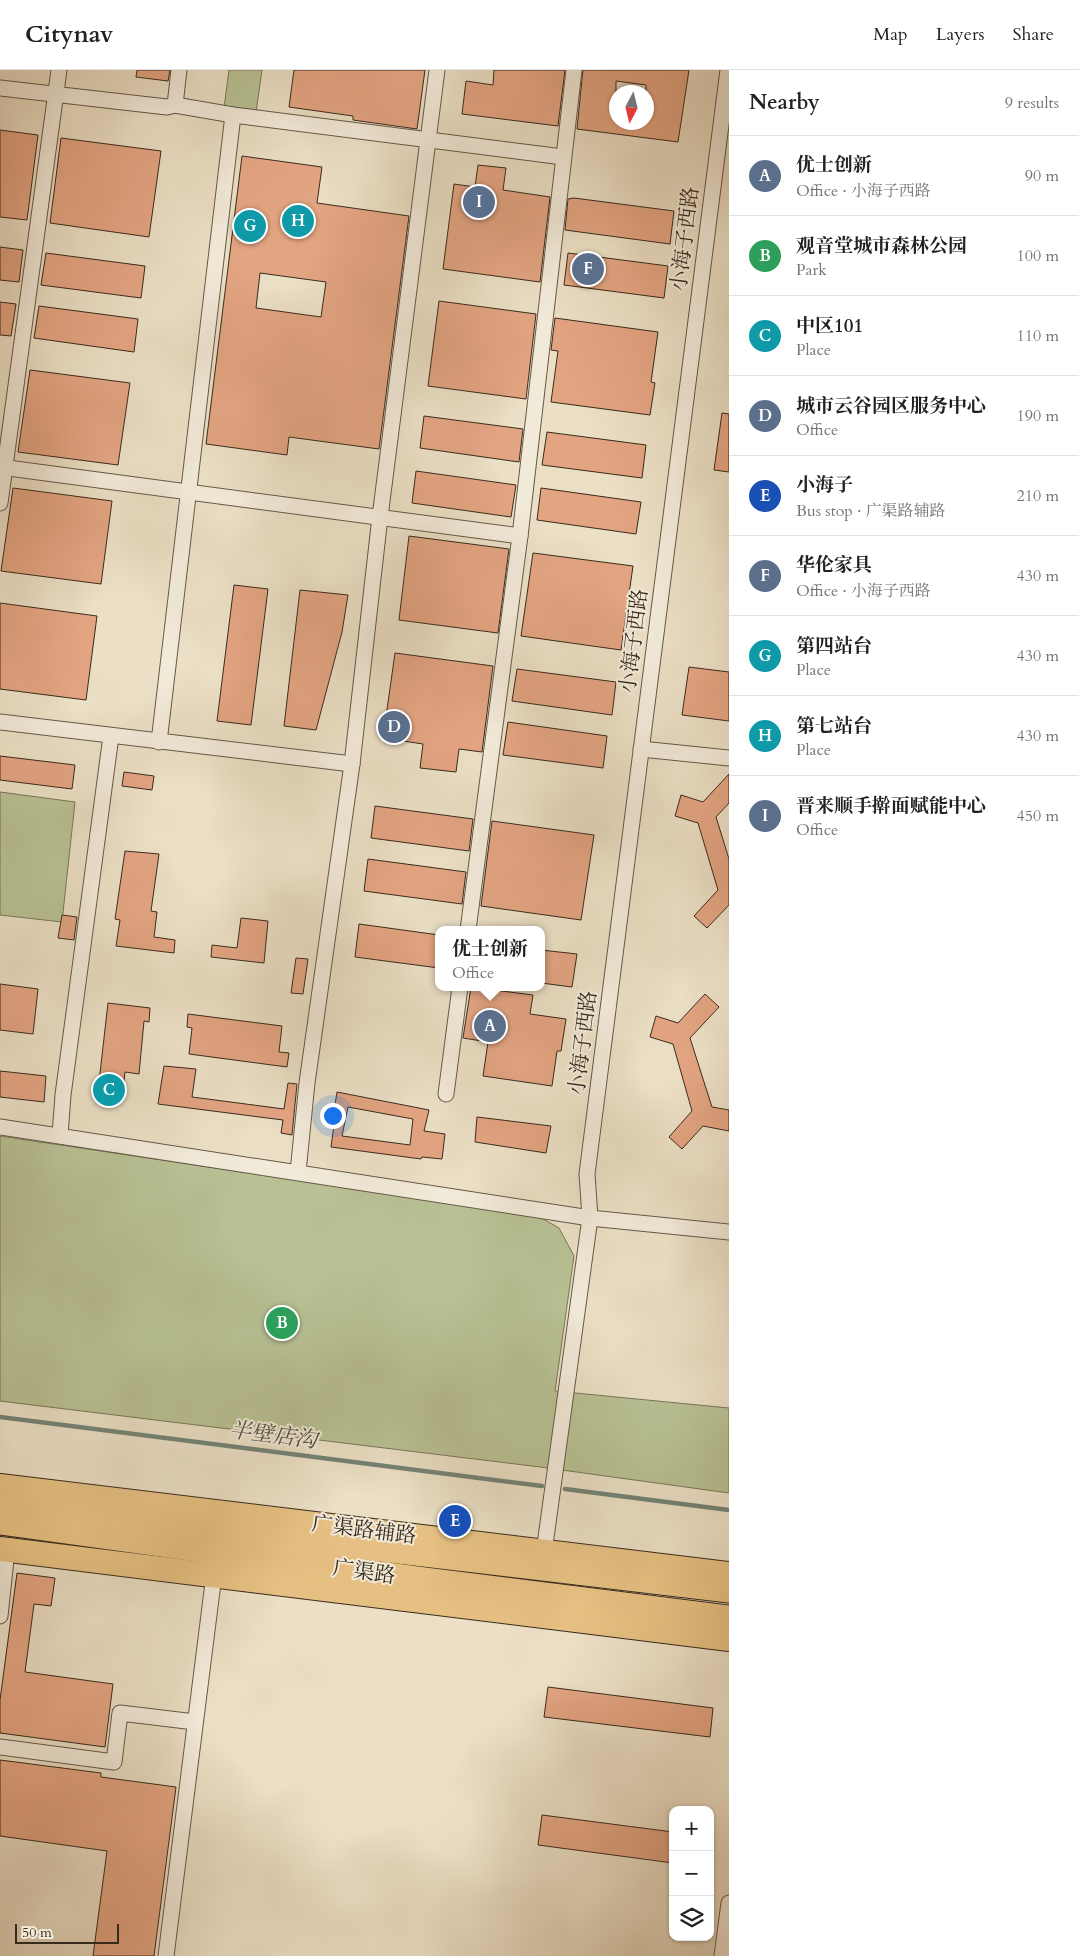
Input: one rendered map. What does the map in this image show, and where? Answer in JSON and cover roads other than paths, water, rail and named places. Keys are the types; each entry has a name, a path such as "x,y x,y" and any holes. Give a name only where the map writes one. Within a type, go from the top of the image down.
{"highway":[{"name":"广渠路","path":"0,1500 307,1540 729,1590"},
{"name":"广渠路","path":"0,1522 424,1580 729,1618"}],"main road":[{"name":"广渠路辅路","path":"0,1486 729,1574"},
{"name":"广渠路","path":"4,1550 729,1639"}],"street":[{"path":"0,503 2,467 59,70"},
{"path":"175,105 179,70"},
{"path":"298,1172 307,1083 352,764 380,517 412,278 437,70"},
{"path":"469,926 520,536 574,70"},
{"name":"小海子西路","path":"544,1552 590,1218 587,1174 728,70"},
{"path":"0,88 55,96 167,107 175,105 233,115 563,157"},
{"path":"159,742 233,115"},
{"path":"2,467 520,536"},
{"path":"0,722 352,764"},
{"path":"60,1136 63,1095 111,736"},
{"path":"642,749 729,758"},
{"path":"446,1094 459,991"},
{"path":"0,1127 590,1218 729,1232"},
{"path":"0,1616 4,1550"},
{"path":"166,1956 214,1575"},
{"path":"0,1747 114,1762 120,1713 195,1722"},
{"path":"722,1956 729,1903"}],"waterway":[{"name":"半壁店沟","path":"0,1417 542,1486"},
{"name":"半壁店沟","path":"565,1489 729,1510"}],"place":[{"name":"晋来顺手擀面赋能中心","path":"479,202"},
{"name":"第七站台","path":"298,221"},
{"name":"第四站台","path":"250,226"},
{"name":"华伦家具","path":"588,269"},
{"name":"城市云谷园区服务中心","path":"394,727"},
{"name":"优士创新","path":"490,1026"},
{"name":"中区101","path":"109,1090"},
{"name":"观音堂城市森林公园","path":"282,1323"},
{"name":"小海子","path":"455,1521"}]}
